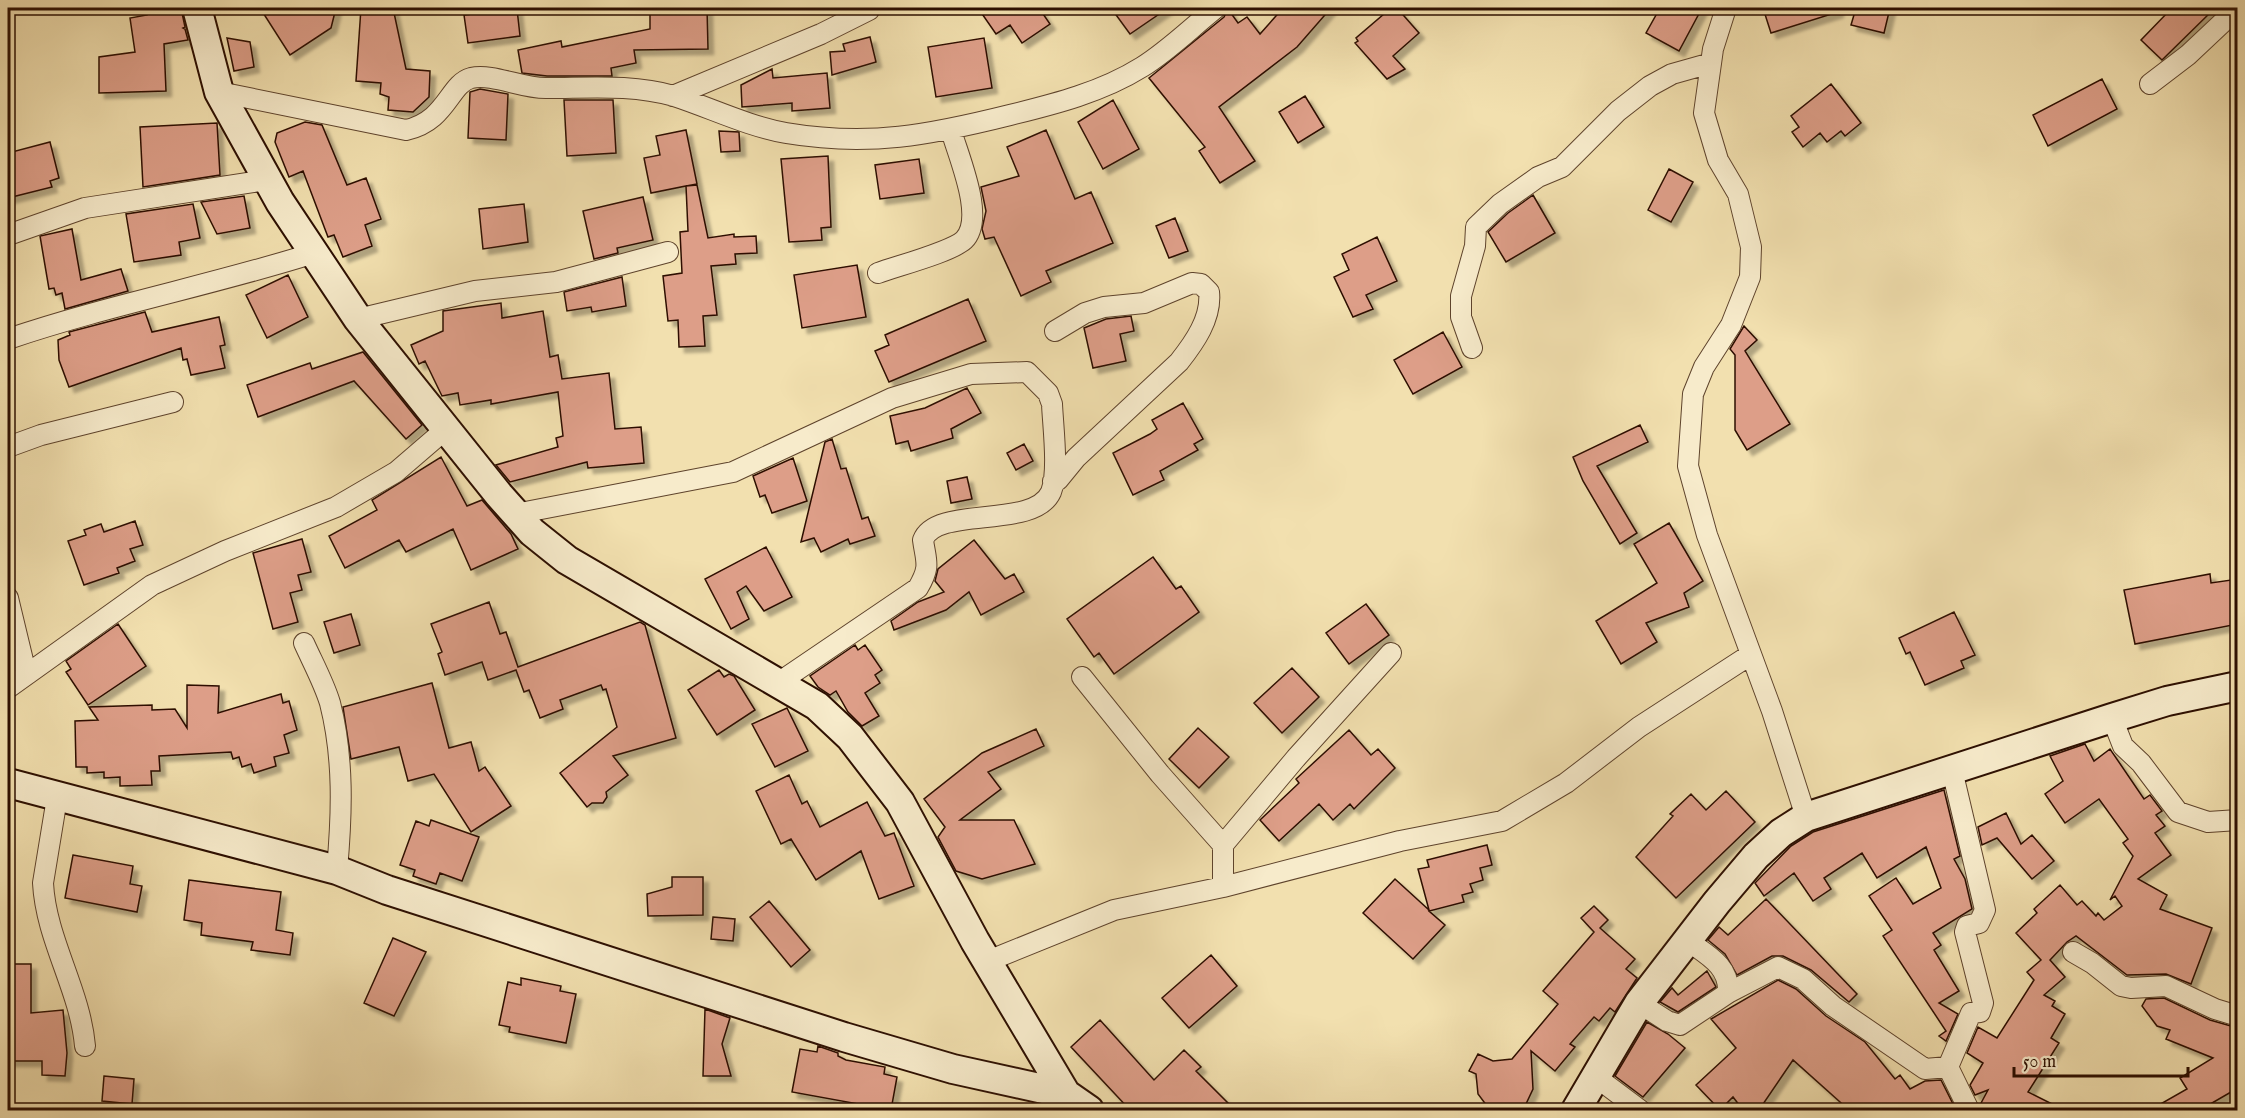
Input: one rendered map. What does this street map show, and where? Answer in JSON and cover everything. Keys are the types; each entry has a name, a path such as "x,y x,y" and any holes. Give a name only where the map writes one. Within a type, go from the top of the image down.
{"street":[{"path":"197,8 219,92 267,180 358,319 446,429 515,514 532,532 567,560 818,706 850,737 900,802 988,961 1066,1094"},
{"path":"219,92 406,130 420,127 433,119 461,84 471,78 491,78 527,87 604,87 673,96 775,130 810,136 877,140 908,138 1044,107 1115,82 1144,66 1216,8"},
{"path":"1726,8 1710,63 1704,113 1718,160 1738,194 1751,247 1750,277 1731,325 1704,367 1693,394 1688,466 1707,535 1772,711 1806,817"},
{"path":"2150,84 2188,55 2238,8"},
{"path":"673,96 821,34 869,10"},
{"path":"1472,348 1461,317 1461,296 1475,246 1476,227 1500,204 1528,184 1562,167 1618,111 1650,86 1672,74 1710,63"},
{"path":"878,273 957,244 971,229 972,203 951,130"},
{"path":"8,235 85,208 267,180"},
{"path":"358,319 475,291 556,282 668,252"},
{"path":"8,339 141,298 243,276 314,253"},
{"path":"1053,481 1058,480 1076,458 1179,362 1191,347 1208,314 1209,292 1201,284 1192,283 1144,303 1104,307 1085,313 1055,331"},
{"path":"515,514 733,472 892,398 971,374 1027,372 1048,393 1052,404 1053,481 1046,500 1029,511 968,519 939,526 926,534 923,540 929,561 925,577 918,588 778,683"},
{"path":"8,447 41,435 173,402"},
{"path":"8,688 152,585 225,551 336,507 396,472 446,429"},
{"path":"8,598 26,673"},
{"path":"304,643 329,702 339,753 341,803 337,870"},
{"path":"1223,887 1223,845 1296,758 1391,653"},
{"path":"988,961 1114,910 1223,887 1400,841 1502,821 1566,783 1639,727 1750,655"},
{"path":"1082,677 1160,774 1223,845"},
{"path":"1576,1110 1639,1003 1756,856 1781,834 1806,817 1908,782 2168,701 2238,686"},
{"path":"2112,718 2123,746 2141,763 2178,812 2208,822 2238,820"},
{"path":"1952,770 1985,910 1979,923 1967,926 1965,932 1983,1003 1980,1012 1971,1013 1948,1067 1969,1110"},
{"path":"8,783 57,798 337,870 387,890 844,1037 953,1069 1066,1094 1089,1110"},
{"path":"57,798 43,894 54,943 83,1019 85,1046"},
{"path":"1688,941 1719,963 1729,980 1728,993"},
{"path":"2073,952 2092,963 2121,986 2131,988 2166,986 2215,1009 2238,1016"},
{"path":"1639,1003 1667,1021 1680,1025 1728,993 1778,967 1803,979 1833,1006 1925,1069 1948,1067"},
{"path":"1596,1077 1640,1110"}],"building":[{"path":"181,8 185,27 183,28 188,40 164,44 166,91 99,93 99,57 135,52 130,18 147,15 146,10"},
{"path":"260,8 336,8 331,28 290,55"},
{"path":"361,8 393,8 406,69 430,71 429,97 413,112 388,110 389,97 380,94 381,83 356,81"},
{"path":"650,8 707,8 708,49 634,50 636,63 611,68 612,76 547,76 522,73 518,50 561,41 562,47 650,29"},
{"path":"978,8 1039,8 1050,24 1022,43 1010,25 996,34"},
{"path":"1111,8 1168,8 1130,34"},
{"path":"1283,8 1331,8 1297,47 1219,107 1255,161 1220,183 1199,151 1205,147 1149,78 1224,17 1228,9 1238,23 1247,17 1260,34"},
{"path":"1391,8 1397,8 1419,33 1393,56 1405,69 1387,79 1355,43 1358,41 1356,38"},
{"path":"1660,8 1702,8 1679,51 1646,33"},
{"path":"1763,8 1838,8 1838,12 1771,33"},
{"path":"1856,8 1890,8 1884,33 1851,25"},
{"path":"2172,8 2215,8 2162,60 2141,40"},
{"path":"517,9 520,36 468,43 464,15"},
{"path":"870,37 876,62 832,75 830,52 845,51 843,44"},
{"path":"227,38 250,42 254,67 234,71"},
{"path":"984,38 992,88 936,97 928,47"},
{"path":"772,69 773,78 827,73 830,108 792,111 792,103 742,107 741,85"},
{"path":"2102,79 2117,109 2048,146 2033,115"},
{"path":"1831,84 1861,123 1845,136 1841,131 1827,142 1820,133 1803,147 1792,132 1799,127 1791,116"},
{"path":"480,89 508,94 506,140 468,138 470,92"},
{"path":"1305,96 1324,127 1298,143 1279,112"},
{"path":"564,100 613,100 616,153 567,156"},
{"path":"1113,100 1139,149 1103,169 1078,122"},
{"path":"305,122 322,125 347,185 366,178 381,219 365,225 372,246 343,257 334,235 328,237 303,171 289,177 275,142 277,133"},
{"path":"217,123 220,175 143,187 140,127"},
{"path":"686,130 697,184 651,193 644,158 660,155 656,136"},
{"path":"1046,130 1075,199 1091,192 1113,243 1046,271 1051,282 1021,296 994,237 985,239 982,229 986,211 981,187 1019,176 1007,147"},
{"path":"719,131 739,132 740,151 721,152"},
{"path":"50,142 59,178 50,181 52,187 8,198 8,153"},
{"path":"828,156 831,227 821,228 822,240 789,242 781,159"},
{"path":"919,159 924,193 880,199 875,165"},
{"path":"1669,169 1693,182 1671,222 1648,210"},
{"path":"697,185 708,238 734,234 734,237 756,236 757,253 735,254 736,264 711,266 717,315 703,316 705,346 679,347 678,320 668,321 663,276 682,273 680,232 688,231 686,186"},
{"path":"1533,195 1555,233 1506,262 1488,232 1508,213"},
{"path":"244,196 250,228 217,234 201,202"},
{"path":"643,197 653,240 617,248 618,253 594,259 583,211"},
{"path":"193,204 200,238 179,242 181,255 134,262 126,214"},
{"path":"524,204 528,242 483,249 479,209"},
{"path":"1175,218 1188,251 1169,258 1156,226"},
{"path":"72,229 81,280 121,269 128,291 65,309 62,293 56,295 54,288 49,289 40,236"},
{"path":"1377,237 1397,281 1366,295 1373,309 1353,317 1334,277 1349,270 1342,254"},
{"path":"857,265 866,317 802,328 794,275"},
{"path":"288,275 308,317 267,338 246,295"},
{"path":"622,277 626,306 592,312 591,307 567,311 564,292"},
{"path":"968,299 986,341 889,382 875,351 889,345 885,335"},
{"path":"501,303 502,318 543,311 550,357 558,355 562,379 609,373 615,429 641,427 644,463 588,468 587,462 510,482 496,465 558,447 556,438 563,436 558,392 491,404 491,400 460,405 458,393 442,396 425,361 419,364 411,345 443,331 443,311"},
{"path":"145,312 152,332 219,317 225,345 220,346 225,368 191,375 187,359 183,360 181,348 69,387 59,360 58,340 70,335 69,332"},
{"path":"1131,316 1134,331 1120,334 1126,361 1093,368 1084,328 1106,319"},
{"path":"1744,326 1757,340 1745,351 1790,424 1747,450 1735,430 1735,355 1730,349"},
{"path":"1443,332 1462,367 1413,394 1394,360"},
{"path":"363,352 422,425 406,439 354,381 258,417 247,385 310,363 312,369"},
{"path":"967,388 981,413 951,429 953,438 911,451 908,441 896,444 890,416 925,408"},
{"path":"1183,403 1203,439 1194,444 1198,450 1160,471 1164,480 1133,495 1113,453 1157,429 1152,420"},
{"path":"1640,425 1648,442 1597,466 1637,533 1620,544 1583,481 1573,457"},
{"path":"832,439 841,469 846,468 862,519 868,517 875,536 850,544 848,539 821,552 814,538 801,542 825,442"},
{"path":"1024,444 1033,461 1016,470 1007,453"},
{"path":"441,457 467,506 482,500 511,534 518,549 471,570 453,529 406,552 399,540 345,568 329,536 377,510 372,500"},
{"path":"793,458 807,501 772,513 765,495 760,497 753,476"},
{"path":"967,477 972,499 951,503 947,481"},
{"path":"135,521 143,545 130,549 135,561 117,568 119,573 84,585 68,541 86,535 84,530 101,524 104,532"},
{"path":"1669,523 1703,581 1684,593 1689,607 1646,623 1657,642 1621,664 1596,621 1657,583 1634,544"},
{"path":"302,539 311,572 298,575 302,590 290,593 298,622 273,629 253,553"},
{"path":"974,540 1005,579 1014,574 1024,592 981,615 969,592 946,610 894,630 891,621 918,602 944,592 935,581 938,569"},
{"path":"766,547 792,597 764,611 746,586 737,592 749,619 731,629 705,579"},
{"path":"1153,557 1176,589 1181,586 1199,612 1114,674 1099,653 1094,657 1067,619"},
{"path":"2210,574 2211,583 2238,579 2238,624 2135,644 2124,590"},
{"path":"489,602 500,634 506,632 518,667 640,622 645,625 676,738 613,756 628,775 606,792 607,797 603,803 592,803 587,807 560,773 617,727 606,689 603,690 601,685 560,700 563,709 540,718 529,690 524,692 516,670 488,680 482,662 445,675 438,654 442,652 431,624"},
{"path":"1366,604 1389,635 1349,664 1326,633"},
{"path":"1954,612 1975,655 1961,661 1964,668 1925,685 1910,652 1906,654 1899,638"},
{"path":"351,614 360,645 334,653 324,622"},
{"path":"118,624 146,666 88,705 66,672 71,669 66,661"},
{"path":"855,645 858,650 865,645 882,670 875,675 880,683 865,693 879,716 862,726 848,712 836,691 830,695 818,687 810,676"},
{"path":"1292,668 1319,697 1282,733 1254,703"},
{"path":"719,670 724,677 729,674 734,676 755,710 717,735 688,690"},
{"path":"432,683 449,748 471,742 479,771 485,767 511,806 471,832 434,774 408,781 399,747 351,759 343,707"},
{"path":"187,685 219,686 218,713 281,694 283,703 289,701 297,730 284,735 289,753 274,757 276,766 254,773 251,764 242,767 239,757 233,759 231,752 159,756 160,771 151,771 152,785 120,786 120,777 104,778 104,772 87,773 87,767 76,767 75,721 98,720 89,707 152,705 152,710 175,709 187,728"},
{"path":"787,708 808,751 775,767 752,724"},
{"path":"1198,728 1229,757 1199,788 1169,759"},
{"path":"1036,729 1044,746 988,772 1001,789 960,820 1014,820 1035,864 982,879 956,871 938,837 945,827 924,799 982,753"},
{"path":"1349,730 1371,755 1378,749 1395,768 1354,809 1350,804 1333,820 1319,804 1279,841 1260,820 1299,783 1296,779"},
{"path":"2085,744 2094,761 2110,749 2144,799 2150,795 2162,811 2156,815 2165,826 2155,833 2171,855 2138,879 2167,895 2160,909 2212,928 2191,984 2166,974 2127,975 2076,936 2067,942 2050,960 2065,977 2044,995 2055,1001 2052,1006 2065,1014 2051,1038 2059,1043 2028,1092 2064,1110 1981,1110 1980,1105 1988,1090 1975,1095 1970,1085 1983,1063 1967,1053 1978,1027 1997,1038 2034,980 2027,972 2041,960 2016,933 2037,913 2034,909 2060,885 2077,905 2082,901 2096,916 2098,913 2104,920 2122,906 2115,896 2110,900 2133,856 2123,843 2128,839 2099,799 2065,823 2045,794 2063,781 2050,756"},
{"path":"789,775 802,804 807,801 820,827 867,802 885,836 894,833 914,886 879,899 861,851 816,880 791,839 781,844 756,791"},
{"path":"1944,790 1960,856 1954,859 1965,879 1972,909 1933,933 1941,945 1934,950 1959,991 1939,1003 1958,1014 1946,1041 1939,1036 1946,1031 1883,936 1892,930 1869,896 1896,878 1913,904 1941,888 1926,847 1877,878 1862,853 1824,878 1831,889 1813,901 1794,873 1764,896 1755,883 1791,846 1813,832"},
{"path":"1726,791 1755,822 1676,898 1636,857 1673,816 1670,814 1691,794 1706,810"},
{"path":"2006,813 2021,844 2032,835 2054,861 2032,879 1997,838 1982,845 1978,827"},
{"path":"431,820 479,837 462,881 440,873 436,884 413,876 415,870 400,865 416,821 429,826"},
{"path":"1487,845 1492,865 1480,868 1483,880 1470,884 1473,892 1462,895 1464,902 1429,911 1445,925 1413,959 1363,913 1395,879 1429,910 1418,869 1429,867 1427,860"},
{"path":"73,855 133,866 130,884 142,886 137,912 65,898"},
{"path":"672,877 703,877 703,915 648,916 647,894 672,887"},
{"path":"189,880 281,892 276,930 293,933 290,955 251,950 253,942 201,935 202,923 184,920"},
{"path":"1766,899 1857,994 1849,1002 1811,970 1783,956 1772,956 1737,975 1725,954 1708,940 1719,927 1728,935"},
{"path":"769,901 810,950 791,967 750,917"},
{"path":"1594,906 1608,920 1600,928 1635,959 1626,969 1637,978 1615,1012 1610,1008 1599,1021 1594,1017 1570,1044 1575,1047 1555,1071 1531,1051 1533,1089 1525,1106 1519,1110 1490,1110 1478,1094 1476,1074 1469,1071 1478,1054 1493,1061 1512,1059 1558,1004 1543,991 1594,932 1581,918"},
{"path":"713,917 735,919 733,941 711,939"},
{"path":"393,938 426,952 394,1016 364,1003"},
{"path":"1211,955 1237,986 1189,1028 1162,998"},
{"path":"8,964 31,964 31,1013 63,1010 67,1053 65,1076 42,1075 42,1061 8,1061"},
{"path":"1707,971 1716,987 1678,1012 1660,1002 1672,988 1678,995"},
{"path":"521,978 561,986 560,991 576,994 566,1043 509,1032 510,1027 499,1025 508,982 521,985"},
{"path":"1778,980 1796,989 1826,1016 1865,1042 1895,1079 1900,1075 1910,1089 1925,1081 1941,1080 1953,1104 1934,1110 1849,1110 1793,1060 1759,1110 1743,1110 1733,1097 1720,1110 1696,1085 1736,1048 1711,1019"},
{"path":"2164,998 2210,1020 2238,1028 2238,1088 2200,1110 2150,1110 2187,1089 2180,1078 2213,1058 2166,1039 2170,1030 2157,1026 2142,1006 2146,999"},
{"path":"705,1009 730,1018 722,1044 731,1076 703,1076"},
{"path":"1100,1020 1154,1080 1184,1050 1201,1067 1196,1071 1235,1110 1130,1110 1071,1047"},
{"path":"1647,1022 1668,1034 1685,1048 1643,1097 1615,1076"},
{"path":"818,1046 838,1053 838,1056 846,1060 885,1067 884,1074 897,1077 891,1110 792,1092 800,1049 817,1052"},
{"path":"104,1076 134,1079 132,1104 102,1101"}]}
